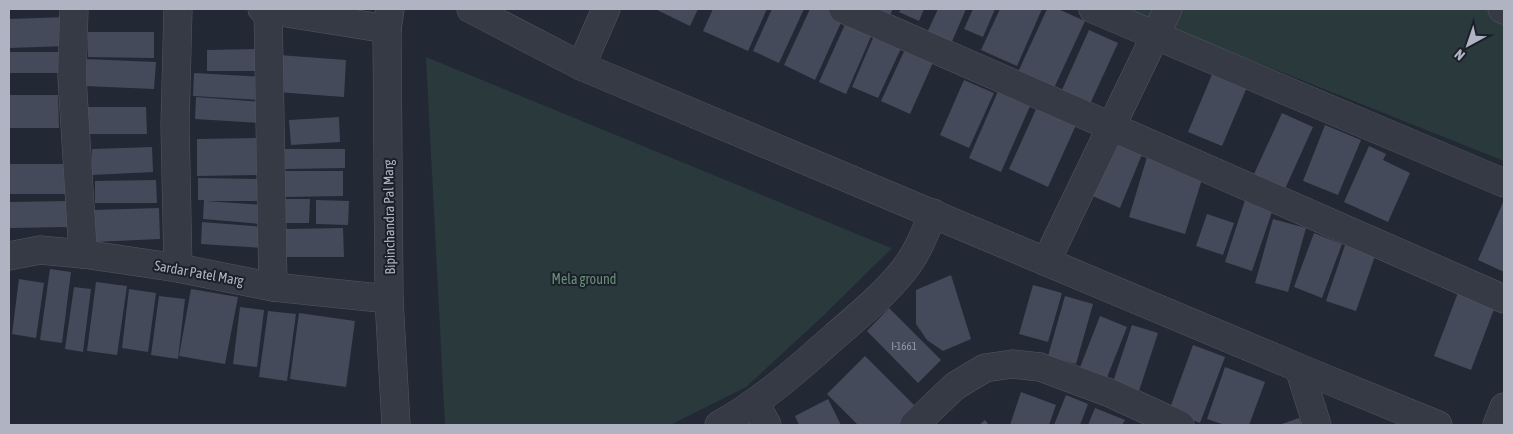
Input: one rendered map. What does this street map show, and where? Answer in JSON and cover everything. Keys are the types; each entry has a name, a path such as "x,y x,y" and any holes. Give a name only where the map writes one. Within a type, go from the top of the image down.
{"street":[{"path":"74,9 72,77 82,254"},
{"path":"178,9 175,124 178,268"},
{"path":"273,286 266,9 388,19"},
{"path":"471,9 581,66 1438,425"},
{"path":"581,66 606,9"},
{"path":"843,9 1504,298"},
{"path":"1093,9 1504,183"},
{"path":"1046,262 1168,9"},
{"name":"Bipinchandra Pal Marg","path":"388,19 389,299 396,425"},
{"path":"719,425 742,412 761,414 776,388 887,290 904,270 920,246 933,213"},
{"name":"Sardar Patel Marg","path":"9,256 40,250 82,254 178,268 273,286 389,299"},
{"path":"914,425 954,386 985,368 1012,364 1040,367 1110,393 1180,425"},
{"path":"1299,368 1317,425"},
{"path":"1497,425 1504,407"}],"green space":[{"path":"1124,9 1487,9 1504,19 1504,161"},
{"name":"Mela ground","path":"426,57 892,248 823,316 746,387 670,425 445,425"}],"building":[{"path":"655,9 698,9 690,26"},
{"path":"713,9 767,9 748,51 703,31"},
{"path":"772,9 804,9 779,63 753,51"},
{"path":"810,9 828,9 844,16 815,80 784,65"},
{"path":"876,9 893,9 890,15"},
{"path":"901,9 924,9 919,21 899,12"},
{"path":"938,9 966,9 950,46 926,35"},
{"path":"973,9 995,9 983,37 964,29"},
{"path":"1000,9 1042,9 1017,66 981,50"},
{"path":"1047,9 1058,9 1085,21 1054,88 1018,72"},
{"path":"67,17 67,46 10,48 9,19"},
{"path":"847,20 873,32 846,94 819,82"},
{"path":"1089,30 1118,43 1090,104 1061,92"},
{"path":"876,31 903,44 878,98 852,87"},
{"path":"88,32 154,32 154,58 88,57"},
{"path":"907,45 935,58 910,114 881,101"},
{"path":"259,49 260,71 207,71 207,50"},
{"path":"9,52 64,52 64,73 9,73"},
{"path":"279,55 346,60 344,97 277,92"},
{"path":"85,59 156,62 154,89 84,86"},
{"path":"1216,65 1250,80 1222,146 1188,132"},
{"path":"194,73 263,77 261,100 193,96"},
{"path":"964,80 994,93 969,148 940,135"},
{"path":"999,89 1031,104 1001,172 969,158"},
{"path":"9,95 58,95 59,128 9,128"},
{"path":"196,97 263,102 261,123 195,119"},
{"path":"81,107 146,107 147,134 81,134"},
{"path":"1037,107 1076,125 1048,187 1009,169"},
{"path":"1282,113 1313,127 1285,189 1254,174"},
{"path":"339,117 340,142 291,145 289,120"},
{"path":"1325,125 1361,140 1338,195 1303,181"},
{"path":"263,138 263,175 197,176 197,139"},
{"path":"1111,139 1143,152 1120,208 1088,194"},
{"path":"1369,146 1386,154 1383,160 1410,173 1388,222 1344,202"},
{"path":"152,147 153,172 92,175 92,149"},
{"path":"285,149 345,149 345,168 285,169"},
{"path":"1147,157 1203,176 1185,234 1129,217"},
{"path":"10,164 67,164 67,194 10,194"},
{"path":"285,171 343,171 343,196 285,197"},
{"path":"198,178 261,179 260,201 206,201 263,205 261,224 203,219 204,200 198,200"},
{"path":"156,180 157,203 95,203 95,181"},
{"path":"1246,197 1274,206 1252,271 1225,262"},
{"path":"281,199 310,199 309,223 281,223"},
{"path":"316,200 349,201 348,225 316,224"},
{"path":"1504,200 1504,272 1478,260"},
{"path":"68,201 68,227 10,228 10,202"},
{"path":"159,208 160,239 94,242 93,210"},
{"path":"1207,214 1234,223 1223,255 1196,246"},
{"path":"1273,219 1306,228 1288,292 1255,283"},
{"path":"202,222 264,227 263,248 201,244"},
{"path":"343,228 344,257 284,257 284,229"},
{"path":"1314,233 1342,244 1322,298 1294,287"},
{"path":"1345,245 1375,256 1356,311 1326,301"},
{"path":"50,269 71,272 62,343 40,340"},
{"path":"951,275 971,339 943,351 927,340 916,324 916,290"},
{"path":"19,279 44,283 36,338 12,334"},
{"path":"96,282 127,286 117,355 87,351"},
{"path":"1033,285 1062,293 1048,342 1019,334"},
{"path":"74,287 91,289 83,352 65,349"},
{"path":"129,289 156,293 148,352 122,348"},
{"path":"191,289 238,297 225,364 179,356"},
{"path":"1459,290 1496,304 1471,370 1434,356"},
{"path":"159,296 185,299 178,359 151,355"},
{"path":"1065,296 1093,304 1076,364 1048,356"},
{"path":"240,307 264,310 257,367 233,364"},
{"path":"889,308 941,360 918,383 867,331"},
{"path":"268,311 296,314 287,381 259,377"},
{"path":"299,313 355,321 346,387 290,379"},
{"path":"1100,316 1127,327 1106,380 1079,370"},
{"path":"1132,325 1158,333 1137,397 1111,388"},
{"path":"1193,345 1225,357 1200,423 1169,411"},
{"path":"865,356 916,407 898,425 858,425 827,394"},
{"path":"1225,367 1265,382 1249,425 1225,425 1207,419"},
{"path":"1021,392 1056,405 1049,425 1010,425"},
{"path":"1066,395 1088,404 1080,425 1054,425"},
{"path":"828,399 841,425 799,425 795,416"},
{"path":"1095,408 1125,420 1122,425 1088,425"},
{"path":"1299,418 1302,425 1279,425"},
{"path":"985,420 989,425 979,425"}]}
